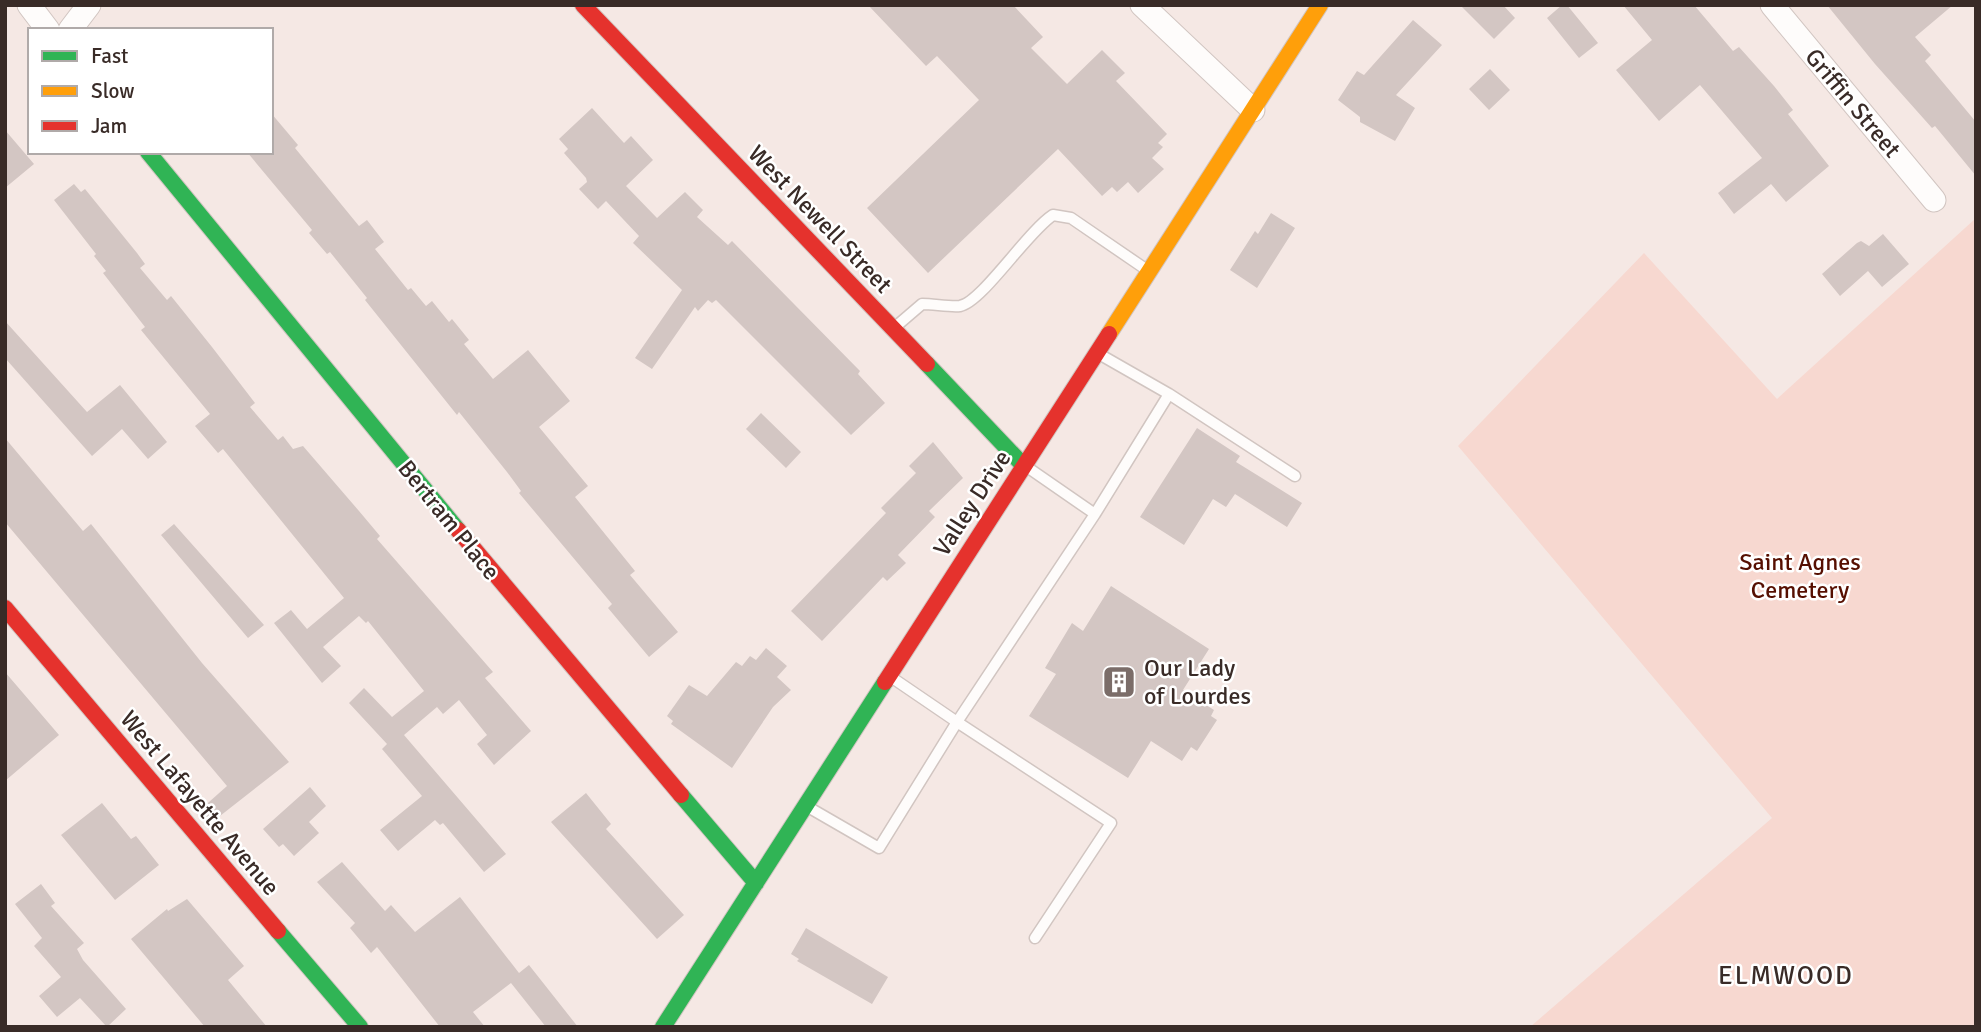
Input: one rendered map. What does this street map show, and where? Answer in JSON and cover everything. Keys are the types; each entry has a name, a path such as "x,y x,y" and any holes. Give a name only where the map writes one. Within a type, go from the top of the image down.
{"street":[{"path":"29,5 46,28"},
{"path":"72,28 89,5"},
{"name":"West Newell Street","path":"583,5 1023,465"},
{"path":"1142,5 1253,110"},
{"name":"Valley Drive","path":"663,1027 1320,5"},
{"name":"Griffin Street","path":"1772,5 1934,200"},
{"name":"Bertram Place","path":"150,154 512,596 756,883"},
{"name":"West Lafayette Avenue","path":"5,608 360,1027"}],"lane":[{"path":"893,329 922,304 960,306 976,299 1016,249 1053,215 1071,218 1149,272"},
{"path":"1096,353 1169,394 1295,476"},
{"path":"805,806 879,848 957,722 1095,514 1169,394"},
{"path":"1023,465 1095,514"},
{"path":"889,675 1111,823 1035,938"}],"green space":[{"name":"Saint Agnes Cemetery","path":"1976,218 1976,1027 1530,1027 1772,818 1458,446 1644,253 1777,399"}],"building":[{"path":"868,5 1013,5 1043,37 1031,48 1067,84 1102,50 1125,73 1116,81 1167,134 1158,143 1163,147 1152,158 1164,169 1138,193 1128,182 1117,192 1112,187 1102,196 1058,149 928,273 867,208 979,100 937,56 926,66"},
{"path":"1460,5 1503,5 1515,18 1494,39"},
{"path":"1562,5 1567,5 1598,43 1579,58 1547,18"},
{"path":"1623,5 1694,5 1733,51 1739,47 1774,86 1793,110 1788,114 1829,166 1786,202 1771,184 1734,214 1718,193 1762,158 1700,85 1659,121 1616,70 1652,40"},
{"path":"1827,5 1953,5 1915,37 1931,55 1925,61 1976,122 1976,176 1935,126 1932,128 1875,64"},
{"path":"1413,20 1442,45 1396,95 1415,108 1395,141 1360,122 1360,117 1338,100 1357,71 1364,75"},
{"path":"1490,69 1510,90 1489,110 1469,89"},
{"path":"592,108 624,143 631,136 653,160 626,186 657,218 685,192 703,210 697,217 728,245 732,241 860,371 858,374 885,403 851,435 716,300 712,303 708,300 698,311 695,307 652,369 635,358 682,290 633,243 639,236 606,201 598,209 579,189 587,182 586,178 564,153 568,149 559,139"},
{"path":"273,115 298,145 295,148 359,226 367,220 384,242 375,249 408,290 411,288 426,306 432,301 449,322 452,319 469,340 464,344 493,379 528,350 570,401 539,427 588,486 575,497 635,571 630,575 678,632 649,657 608,608 612,604 519,493 521,491 507,472 459,412 457,415 330,252 327,254 309,233 312,230 249,154 273,154"},
{"path":"5,130 34,164 5,188"},
{"path":"74,184 81,192 85,189 145,264 140,268 167,300 171,296 212,347 255,403 250,407 278,440 283,436 293,449 303,446 380,536 377,539 493,672 485,678 531,731 494,765 477,744 487,735 459,700 443,714 437,707 404,735 506,854 484,872 443,823 440,825 435,820 398,851 380,830 422,796 382,749 387,744 349,703 364,688 392,717 424,691 368,621 366,623 359,616 323,647 341,666 322,683 274,623 291,610 307,629 344,598 223,449 218,453 195,426 210,414 141,330 145,327 103,273 106,271 94,256 96,254 54,200"},
{"path":"1271,213 1295,228 1257,288 1230,270 1255,231 1258,234"},
{"path":"1883,234 1909,264 1882,287 1868,271 1840,296 1822,274 1857,243 1861,241 1869,246"},
{"path":"5,321 87,412 120,385 167,442 148,459 122,429 92,456 5,358"},
{"path":"761,413 801,452 786,468 746,429"},
{"path":"1197,428 1240,456 1236,462 1302,503 1287,527 1235,494 1226,507 1213,499 1184,545 1140,517"},
{"path":"5,438 83,531 91,524 202,663 289,762 211,823 200,810 227,786 5,522"},
{"path":"933,442 963,478 929,511 935,517 898,555 906,563 887,581 883,577 822,641 791,611 886,513 881,508 916,473 909,466"},
{"path":"174,524 264,625 248,638 161,535"},
{"name":"Our Lady of Lourdes","path":"1111,586 1209,649 1183,690 1214,710 1211,716 1217,720 1197,751 1191,747 1182,761 1151,741 1128,778 1029,716 1056,674 1045,668 1072,623 1083,631"},
{"path":"766,648 787,666 777,677 791,690 773,707 732,768 671,724 673,721 667,716 689,685 707,696 736,662 742,666 750,656 756,660"},
{"path":"5,672 59,735 5,781"},
{"path":"310,787 326,806 309,822 319,833 294,856 283,844 279,847 263,829"},
{"path":"586,793 611,824 606,829 684,915 657,939 551,822"},
{"path":"102,803 131,839 136,836 159,865 115,900 61,835"},
{"path":"342,862 385,911 391,905 415,932 460,897 519,973 529,965 578,1027 546,1027 511,983 473,1012 485,1027 440,1027 377,947 371,953 350,928 355,923 317,882"},
{"path":"41,884 55,903 51,906 84,943 77,949 83,960 126,1009 107,1027 80,998 57,1017 39,996 61,977 34,946 42,938 15,904"},
{"path":"187,899 244,966 228,980 267,1027 205,1027 131,939 167,909 168,911"},
{"path":"806,928 888,977 872,1004 797,961 799,959 791,954"}],"traffic: fast":[{"path":"150,154 458,530"},
{"path":"927,364 1023,465"},
{"path":"663,1027 885,682"},
{"path":"681,795 756,883"},
{"path":"278,931 360,1027"}],"traffic: slow":[{"path":"1109,334 1320,5"}],"traffic: jam":[{"path":"583,5 927,364"},
{"path":"885,682 1109,334"},
{"path":"458,530 681,795"},
{"path":"5,608 278,931"}],"place":[{"name":"Our Lady of Lourdes","path":"1119,682"}],"district":[{"name":"ELMWOOD","path":"1786,975"}]}
